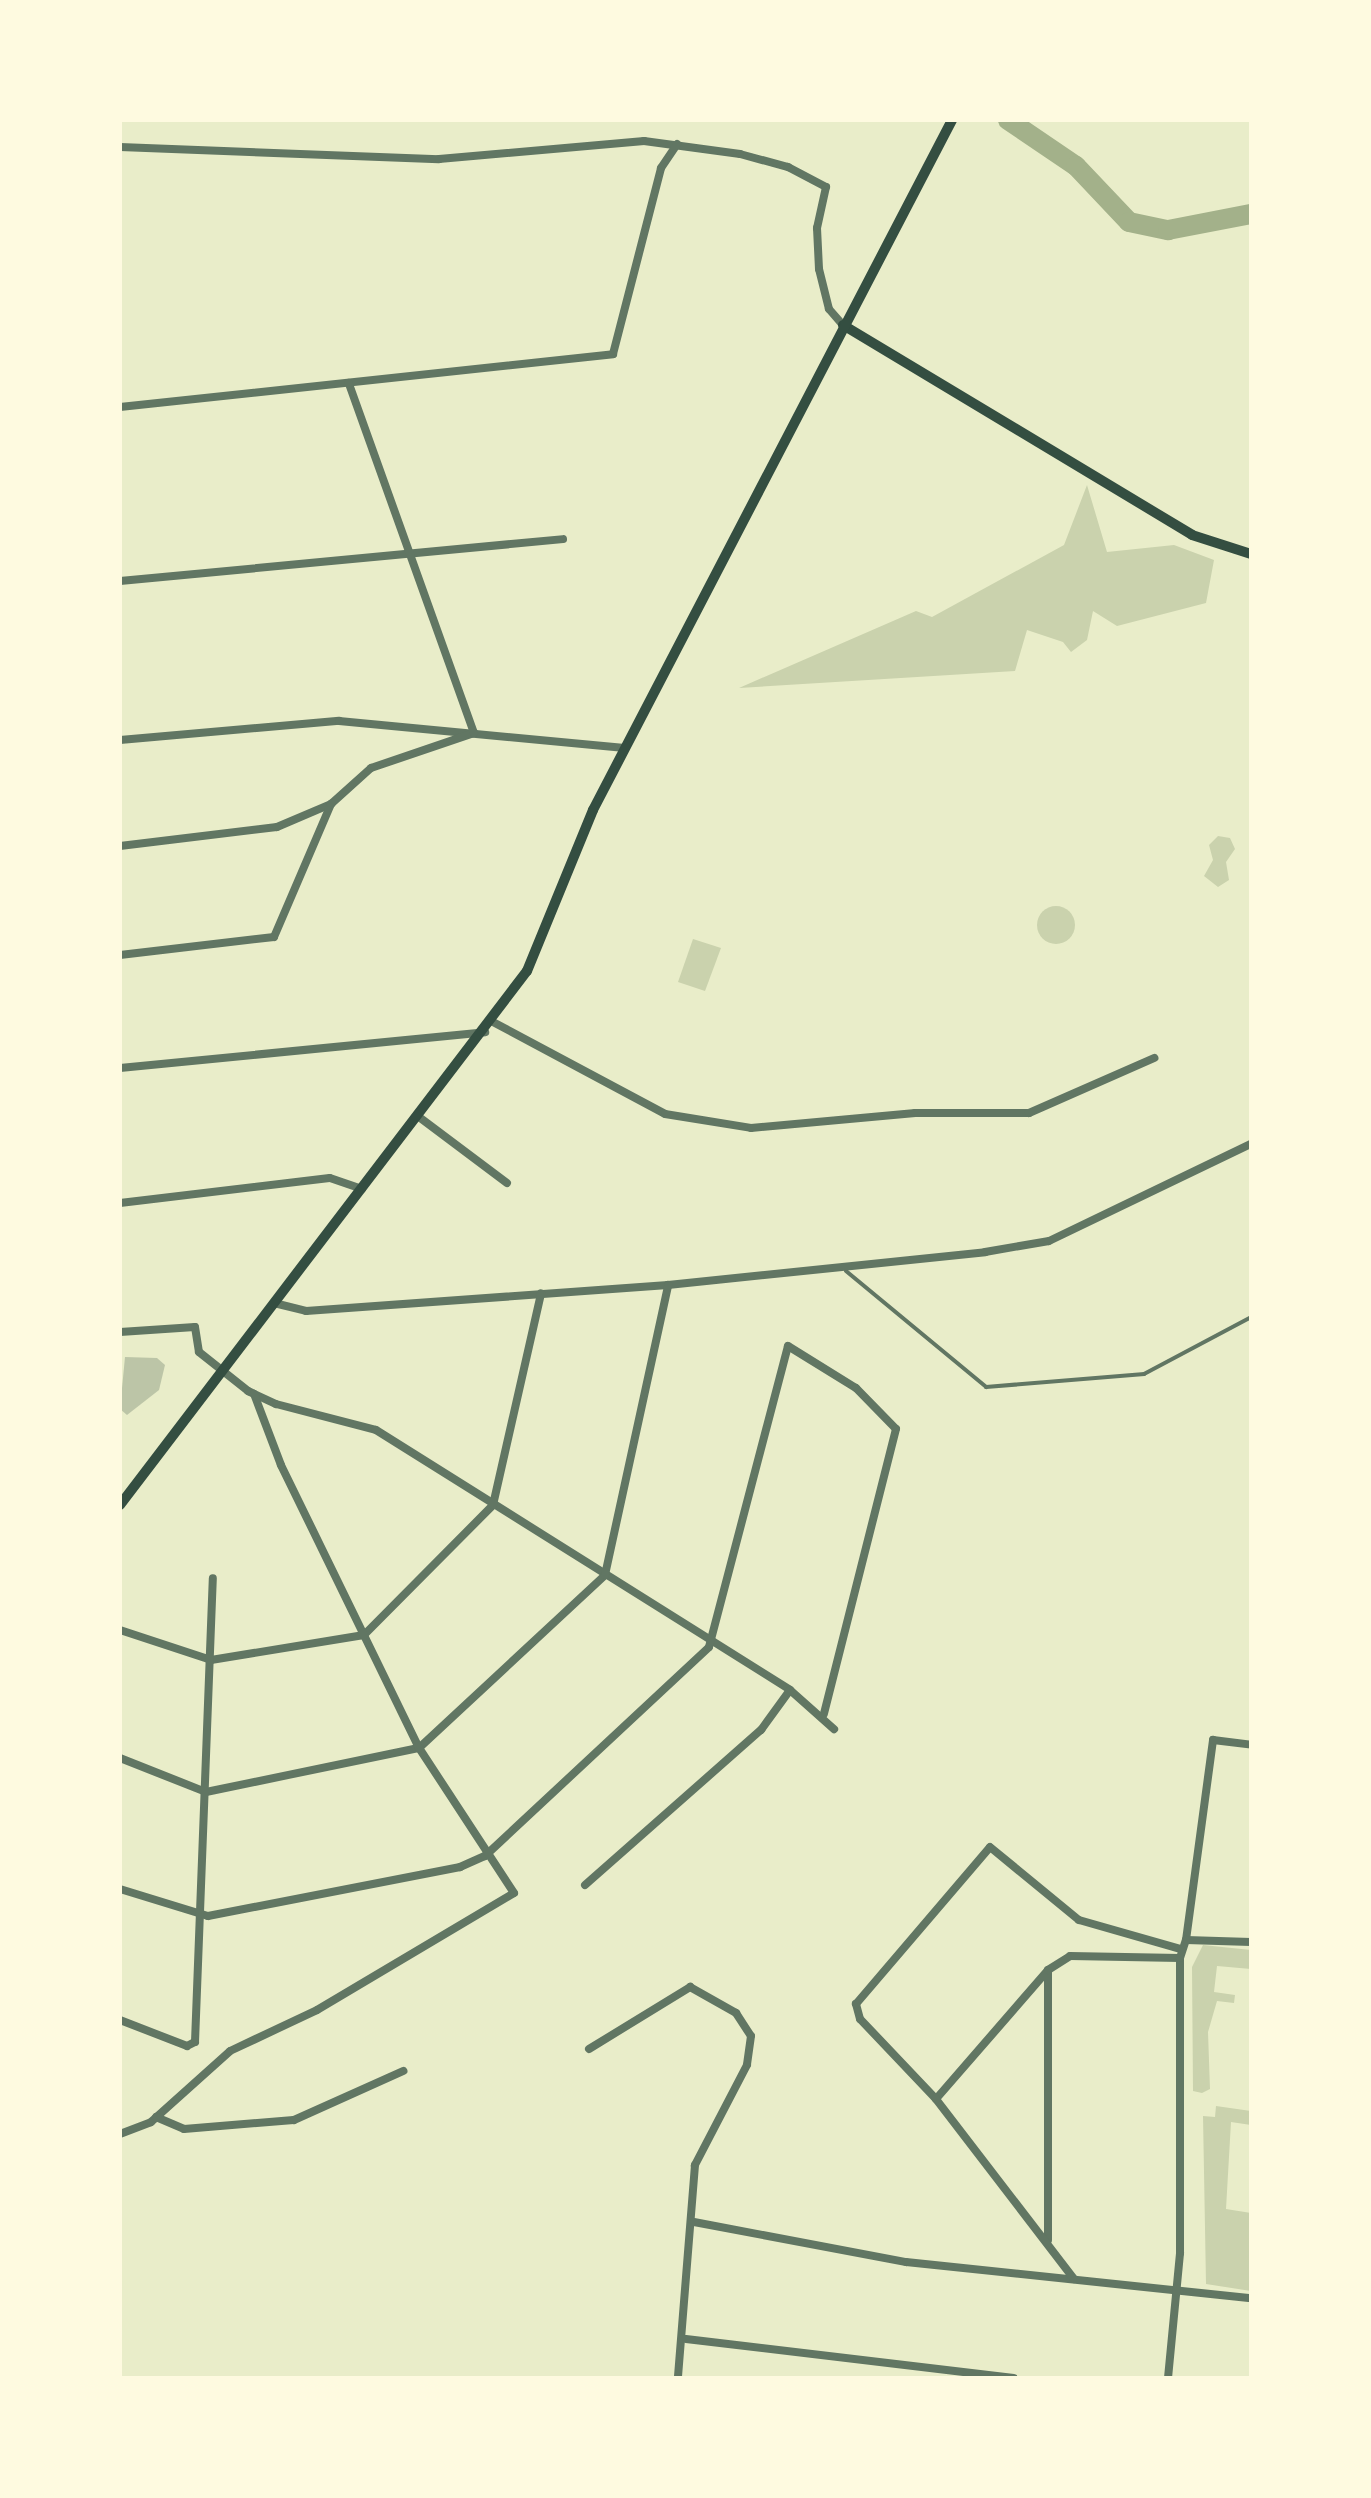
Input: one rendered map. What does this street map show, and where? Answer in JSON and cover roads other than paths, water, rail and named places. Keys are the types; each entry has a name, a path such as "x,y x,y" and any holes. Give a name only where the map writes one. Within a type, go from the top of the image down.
{"main road":[{"path":"120,1504 489,1028 543,941 585,827 952,120"},
{"path":"843,325 1192,536 1251,554"}],"street":[{"path":"120,407 613,354 661,168 678,144"},
{"path":"120,147 440,158 678,144 788,167 826,188 817,257 829,308 843,325"},
{"path":"350,383 377,472 412,554 474,732"},
{"path":"120,581 563,539"},
{"path":"120,740 339,721 625,748"},
{"path":"120,846 276,827 331,804 371,768 474,732"},
{"path":"120,954 274,937 331,804"},
{"path":"120,1068 489,1028 666,1114 752,1128 915,1113 1029,1113 1154,1058"},
{"path":"419,1117 507,1183"},
{"path":"274,1303 300,1311 668,1286 846,1271 1049,1242 1251,1144"},
{"path":"120,1202 330,1178 362,1189"},
{"path":"120,1758 206,1792 419,1748 605,1575 668,1286"},
{"path":"120,1630 211,1660 364,1635 493,1505 541,1293"},
{"path":"120,1332 190,1325 199,1334 198,1352 254,1394 376,1430 790,1690 824,1714 834,1729"},
{"path":"120,1890 201,1916 460,1867 484,1856 692,1669 712,1640 784,1351 794,1347 835,1372 896,1428 824,1714"},
{"path":"120,2134 156,2117 230,2051 406,1958 514,1892 484,1856 419,1748 281,1465 254,1394"},
{"path":"120,2020 187,2046 195,2042 213,1578"},
{"path":"585,1884 761,1730 790,1690"},
{"path":"1168,2378 1178,2291 1180,1954 1186,1940 1213,1740 1251,1745"},
{"path":"1074,2279 1048,2240 936,2099 860,2019 856,2004 990,1847 1079,1920 1180,1954"},
{"path":"1186,1940 1251,1942"},
{"path":"936,2099 1048,1970 1070,1956 1180,1954"},
{"path":"1048,1970 1048,2240"},
{"path":"588,2049 690,1987 711,1994 744,2024 751,2052 696,2165 694,2222 686,2264 686,2338 678,2378"},
{"path":"156,2117 184,2129 294,2120 403,2071"},
{"path":"694,2222 906,2262 1251,2298"},
{"path":"686,2338 1014,2378"}],"lane":[{"path":"846,1271 986,1387 1144,1374 1251,1317"}],"waterway":[{"path":"1008,120 1076,166 1129,222 1168,230 1251,214"}]}
